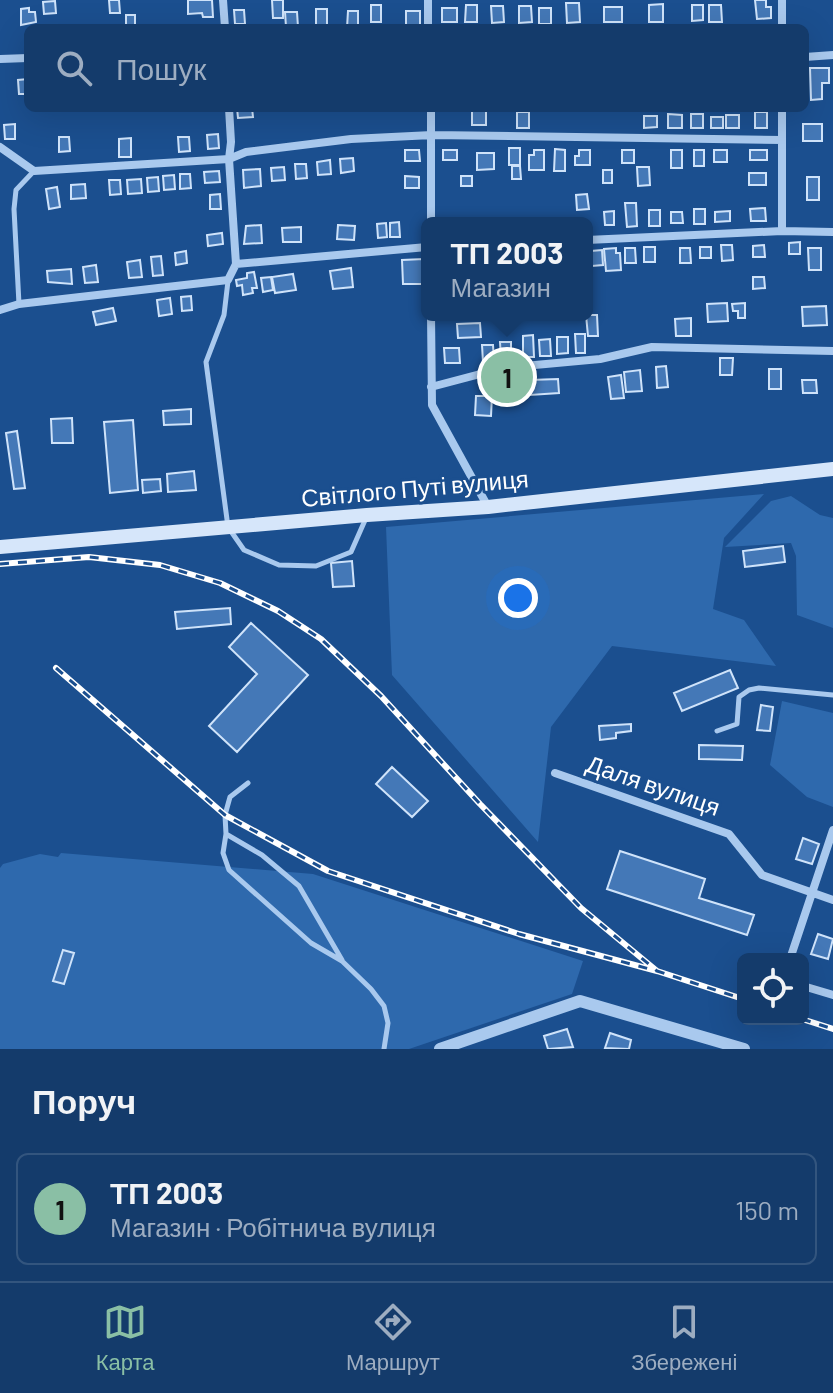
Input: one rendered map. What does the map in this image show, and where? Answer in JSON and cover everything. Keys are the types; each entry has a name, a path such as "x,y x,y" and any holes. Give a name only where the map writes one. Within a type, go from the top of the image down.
{"main road":[{"name":"Світлого Путі вулиця","path":"0,547 488,507 833,469"}],"street":[{"path":"223,0 225,24"},
{"path":"428,0 428,24"},
{"path":"782,0 782,24"},
{"path":"809,57 833,55"},
{"path":"0,59 24,58"},
{"path":"0,310 19,304 228,280 236,264 229,112"},
{"path":"431,112 431,217"},
{"path":"782,112 782,231"},
{"path":"0,147 34,171 229,159 246,152 351,139 432,135 782,140"},
{"path":"593,240 782,231 833,232"},
{"path":"236,264 421,248"},
{"path":"431,321 432,405 488,507"},
{"path":"431,387 503,368 600,359 652,347 833,351"},
{"name":"Даля вулиця","path":"555,773 729,834 762,875 833,900"},
{"path":"792,953 833,830"},
{"path":"809,988 833,995"},
{"path":"445,1048 580,1001 716,1045 744,1049"}],"lane":[{"path":"19,304 14,209 16,190 34,171"},
{"path":"228,280 224,315 206,362 228,527 244,550 279,565 316,566 351,552 367,515"},
{"path":"717,731 737,724 739,697 749,690 759,688 833,695"},
{"path":"248,783 230,797 225,815 223,853 229,870 311,943 342,961 371,989 384,1006 388,1023 384,1049"},
{"path":"226,834 262,855 299,886 342,961"}],"shaded area":[{"path":"764,494 724,538 713,609 744,620 776,666 612,646 551,727 538,842 392,675 386,527"},
{"path":"791,496 820,515 833,518 833,628 797,615 796,556 791,543 725,547 771,501"},
{"path":"782,701 833,713 833,807 807,797 770,765"},
{"path":"61,853 313,874 583,961 572,994 409,1049 0,1049 0,868 3,864 40,854 58,857"}],"building":[{"path":"109,0 119,0 120,13 110,13"},
{"path":"188,0 212,0 213,17 203,17 202,13 188,14"},
{"path":"272,0 283,0 283,18 273,18"},
{"path":"755,0 766,0 766,7 771,7 771,18 757,19"},
{"path":"55,1 56,13 44,14 43,2"},
{"path":"566,3 579,3 580,22 567,23"},
{"path":"663,4 663,22 649,22 649,5"},
{"path":"371,5 381,5 381,22 371,22"},
{"path":"466,5 477,5 477,22 465,22"},
{"path":"692,5 703,5 703,20 692,21"},
{"path":"709,5 721,5 722,22 709,22"},
{"path":"491,6 503,6 504,22 492,23"},
{"path":"519,6 531,6 532,22 519,23"},
{"path":"604,7 622,7 622,22 604,22"},
{"path":"29,8 29,12 35,12 36,22 21,25 21,9"},
{"path":"442,8 457,8 457,22 442,22"},
{"path":"539,8 551,8 551,24 539,24"},
{"path":"316,9 327,9 327,24 316,24"},
{"path":"234,10 244,10 245,24 235,24"},
{"path":"348,11 358,11 358,24 347,24"},
{"path":"406,11 420,11 420,24 406,24"},
{"path":"285,12 297,12 298,24 286,24"},
{"path":"126,15 135,15 135,24 126,24"},
{"path":"810,68 829,68 829,83 822,83 822,99 811,100"},
{"path":"24,79 24,94 19,94 18,80"},
{"path":"237,112 252,112 253,117 238,118"},
{"path":"472,112 486,112 486,125 472,125"},
{"path":"517,112 529,112 529,128 517,128"},
{"path":"755,112 767,112 767,128 755,128"},
{"path":"668,114 682,115 682,128 668,128"},
{"path":"691,114 703,114 703,128 691,128"},
{"path":"726,115 739,115 739,128 726,128"},
{"path":"644,116 657,116 657,127 644,128"},
{"path":"711,117 723,117 723,128 711,128"},
{"path":"15,124 15,139 5,139 4,125"},
{"path":"803,124 822,124 822,141 803,141"},
{"path":"218,134 219,148 208,149 207,135"},
{"path":"59,137 69,137 70,151 59,152"},
{"path":"178,137 189,137 190,151 179,152"},
{"path":"131,138 131,157 119,157 119,139"},
{"path":"509,148 520,148 520,165 509,165"},
{"path":"555,149 565,150 565,171 554,171"},
{"path":"405,150 419,150 420,161 405,161"},
{"path":"443,150 457,150 457,160 443,160"},
{"path":"534,150 544,150 544,170 529,170 529,155 534,155"},
{"path":"579,150 590,150 590,165 575,165"},
{"path":"622,150 634,150 634,163 622,163"},
{"path":"671,150 682,150 682,168 671,168"},
{"path":"694,150 704,150 704,166 694,166"},
{"path":"714,150 727,150 727,162 714,162"},
{"path":"750,150 767,150 767,160 750,160"},
{"path":"477,153 494,153 494,169 477,170"},
{"path":"353,158 354,171 341,173 340,159"},
{"path":"330,160 331,174 318,175 317,162"},
{"path":"295,164 306,164 307,178 296,179"},
{"path":"512,166 520,166 521,179 512,179"},
{"path":"284,167 285,180 272,181 271,168"},
{"path":"637,167 649,167 650,185 638,186"},
{"path":"260,169 261,186 244,188 243,170"},
{"path":"603,170 612,170 612,183 603,183"},
{"path":"219,171 220,182 205,183 204,172"},
{"path":"749,173 766,173 766,185 749,185"},
{"path":"180,174 190,174 191,188 180,189"},
{"path":"174,175 175,189 164,190 163,176"},
{"path":"405,176 419,177 419,188 405,188"},
{"path":"461,176 472,176 472,186 461,186"},
{"path":"158,177 159,191 148,192 147,178"},
{"path":"807,177 819,177 819,200 807,200"},
{"path":"141,179 142,193 128,194 127,180"},
{"path":"109,180 120,180 121,194 110,195"},
{"path":"85,184 86,198 71,199 71,185"},
{"path":"57,187 60,207 49,209 46,189"},
{"path":"220,194 221,209 210,209 210,195"},
{"path":"587,194 589,209 577,210 576,195"},
{"path":"625,203 636,203 637,226 627,227"},
{"path":"765,208 766,221 751,221 750,209"},
{"path":"694,209 705,209 705,224 694,224"},
{"path":"649,210 660,210 660,226 649,226"},
{"path":"614,211 614,225 605,225 604,212"},
{"path":"730,211 730,221 715,222 715,212"},
{"path":"671,212 682,212 683,223 671,223"},
{"path":"399,222 400,237 390,237 390,223"},
{"path":"386,223 387,237 378,238 377,224"},
{"path":"261,225 262,243 244,244 246,226"},
{"path":"338,225 355,226 354,240 337,239"},
{"path":"301,227 301,242 283,242 282,228"},
{"path":"222,233 223,244 208,246 207,235"},
{"path":"800,242 800,254 789,254 789,243"},
{"path":"721,245 732,245 733,260 722,261"},
{"path":"764,245 765,257 753,257 753,246"},
{"path":"644,247 655,247 655,262 644,262"},
{"path":"700,247 711,247 711,258 700,258"},
{"path":"616,248 616,253 620,253 621,270 606,271 604,249"},
{"path":"625,248 635,248 636,263 625,263"},
{"path":"680,248 690,248 691,263 680,263"},
{"path":"808,248 821,248 821,270 809,270"},
{"path":"602,250 603,265 593,266 593,251"},
{"path":"186,251 187,263 176,265 175,253"},
{"path":"161,256 163,275 153,276 151,257"},
{"path":"421,259 421,284 403,284 402,260"},
{"path":"140,260 142,277 129,278 127,262"},
{"path":"96,265 98,282 85,283 83,267"},
{"path":"351,268 353,287 333,289 330,271"},
{"path":"71,269 72,284 48,282 47,271"},
{"path":"254,272 257,288 252,288 253,293 243,295 242,285 237,286 236,280 247,278 247,273"},
{"path":"293,274 296,290 275,293 272,277"},
{"path":"271,277 273,290 263,292 261,278"},
{"path":"753,277 764,277 765,288 753,289"},
{"path":"191,296 192,310 182,311 181,297"},
{"path":"170,298 172,314 159,316 157,300"},
{"path":"727,303 728,321 708,322 707,304"},
{"path":"745,303 745,318 738,318 738,311 733,311 732,304"},
{"path":"826,306 827,325 803,326 802,307"},
{"path":"113,308 116,321 96,325 93,312"},
{"path":"593,315 597,315 598,336 588,336 587,321 593,321"},
{"path":"691,318 691,336 676,336 675,319"},
{"path":"480,323 481,337 458,338 457,324"},
{"path":"575,334 585,334 585,353 576,353"},
{"path":"533,335 534,357 523,357 523,336"},
{"path":"557,337 568,337 568,353 557,354"},
{"path":"550,339 551,356 540,356 539,340"},
{"path":"500,342 511,342 511,358 501,359"},
{"path":"482,345 493,345 494,361 483,362"},
{"path":"444,348 459,348 460,363 445,363"},
{"path":"720,358 733,358 732,375 720,375"},
{"path":"666,366 668,387 657,388 656,367"},
{"path":"769,369 781,369 781,389 769,389"},
{"path":"640,370 642,391 626,392 624,372"},
{"path":"621,375 624,398 611,399 608,377"},
{"path":"558,379 559,393 530,395 530,380"},
{"path":"802,380 816,380 817,393 803,393"},
{"path":"476,396 492,396 491,416 475,415"},
{"path":"191,409 191,424 164,425 163,411"},
{"path":"72,418 73,443 52,443 51,419"},
{"path":"133,420 138,490 110,493 104,422"},
{"path":"17,431 25,488 14,489 6,433"},
{"path":"194,471 196,490 168,492 167,474"},
{"path":"160,479 161,491 143,493 142,480"},
{"path":"783,546 785,562 745,567 743,551"},
{"path":"352,561 354,586 333,587 331,563"},
{"path":"230,608 231,624 177,629 175,612"},
{"path":"251,623 308,675 237,752 209,726 257,674 229,647"},
{"path":"730,670 738,688 682,711 674,693"},
{"path":"761,705 773,707 770,731 757,730"},
{"path":"631,724 631,731 616,733 616,738 600,740 599,726"},
{"path":"699,745 743,746 742,760 699,759"},
{"path":"392,767 428,801 412,817 376,784"},
{"path":"803,838 819,844 812,864 796,859"},
{"path":"620,851 705,879 699,898 754,915 747,935 607,889"},
{"path":"818,934 833,939 828,959 811,954"},
{"path":"63,950 74,953 64,984 53,981"},
{"path":"567,1029 573,1047 548,1049 544,1036"},
{"path":"610,1033 631,1040 629,1049 605,1048"}],"railway":[{"path":"0,564 89,557 160,565 220,583 278,611 321,639 381,696 581,908 657,971"},
{"path":"56,668 225,815 328,871 519,934 657,971 737,997"},
{"path":"809,1021 833,1029"}],"place":[{"name":"ТП 2003","path":"507,377"}]}
